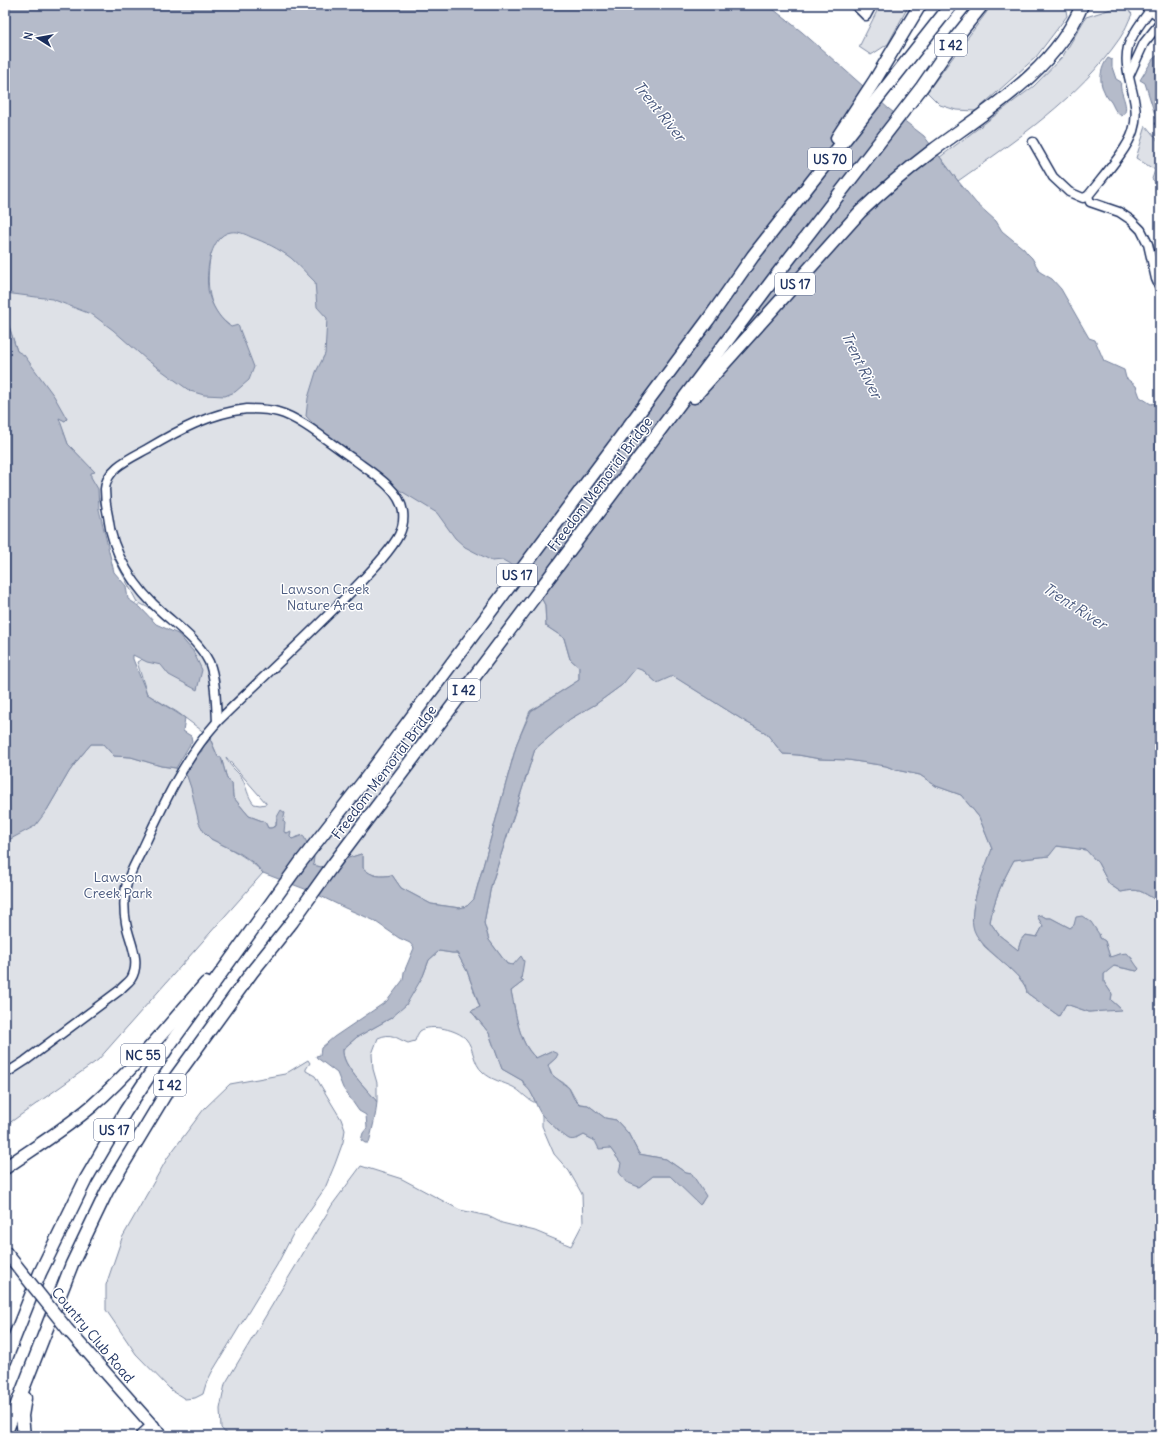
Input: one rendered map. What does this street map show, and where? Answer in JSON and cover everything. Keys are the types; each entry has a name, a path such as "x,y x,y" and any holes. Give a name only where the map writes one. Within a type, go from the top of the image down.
{"highway":[{"name":"US 17","path":"761,247 842,131 920,5"},
{"name":"Freedom Memorial Bridge","path":"259,919 300,863 367,777 761,247 951,5"},
{"name":"Freedom Memorial Bridge","path":"72,1264 107,1191 175,1078 252,972 292,922 328,871 638,459 775,277 922,87 958,35 982,5"},
{"name":"US 17","path":"638,459 860,212 907,170 968,127 1027,79 1044,62 1068,32 1082,5"},
{"name":"US 17","path":"5,1361 40,1273 62,1226 99,1156 168,1046 259,919"},
{"name":"NC 55","path":"5,1168 78,1117 115,1084 151,1047 259,919"},
{"name":"I 42","path":"5,1435 72,1264"},
{"path":"24,1436 22,1416 26,1392 72,1264"},
{"path":"142,1436 158,1433"}],"main road":[{"name":"Country Club Road","path":"5,1251 68,1330 158,1433"}],"street":[{"path":"855,5 866,16 872,5"},
{"path":"1143,5 1160,17"},
{"path":"1033,142 1054,178 1069,192 1083,198 1088,196 1126,145 1133,131 1136,108 1126,62 1128,46 1150,10"},
{"path":"1129,76 1144,43 1160,23"},
{"path":"1088,196 1090,202 1119,212 1131,220 1141,230 1148,244 1156,279 1160,288"},
{"path":"5,1074 120,990 131,979 136,966 135,953 126,925 124,908 125,891 131,873 179,775 201,740 217,722 329,614 375,566 398,536 404,523 403,510 398,499 386,484 370,471 293,418 278,412 263,409 232,411 200,421 150,447 118,466 109,475 105,487 109,526 119,558 145,595 197,644 209,663 214,684 217,722"}],"green space":[{"path":"880,5 909,5 888,44 871,55 859,47"},
{"path":"992,5 1065,5 1067,16 1036,57 976,111 956,110 940,105 927,92"},
{"path":"1124,5 1132,14 1120,38 1104,60 1086,80 1024,134 958,181 940,157 1034,86 1063,56 1086,17"},
{"path":"1146,126 1160,143 1160,186 1152,179 1155,170 1136,158"},
{"name":"Lawson Creek Nature Area","path":"227,216 303,250 340,328 323,358 319,384 530,576 545,605 546,626 564,638 570,659 579,667 579,680 530,711 517,743 474,899 467,906 460,908 431,904 401,888 392,875 377,876 366,871 363,868 363,856 361,854 321,867 313,865 298,837 292,839 289,837 291,833 284,833 276,821 276,826 268,828 265,822 249,816 233,797 232,783 227,779 221,757 218,757 210,738 177,712 147,694 137,662 149,655 178,653 183,639 171,619 137,602 114,558 100,501 85,462 68,444 58,417 65,421 67,419 17,351 5,314 5,288 229,325 215,310 211,301 208,281 213,234 217,225","holes":["226,757 266,803 260,805 254,804 242,778"]},
{"path":"636,667 644,671 657,683 672,675 766,733 783,754 820,759 848,760 886,766 896,770 920,775 936,786 961,795 979,817 992,849 974,902 973,910 973,920 981,940 984,946 1022,981 1026,987 1027,993 1059,1016 1066,1004 1089,1012 1121,1009 1111,1000 1112,994 1104,982 1104,974 1113,966 1137,971 1139,969 1132,958 1119,954 1110,958 1105,941 1100,938 1099,934 1074,925 1070,928 1051,918 1046,918 1041,915 1039,919 1043,926 1037,937 1025,935 1021,940 1018,950 999,935 990,922 999,890 1014,860 1049,856 1056,846 1086,850 1098,863 1109,884 1121,892 1136,890 1143,892 1156,900 1160,899 1160,1436 228,1436 221,1428 220,1409 225,1384 332,1205 361,1166 402,1179 460,1210 488,1216 502,1223 535,1231 571,1246 583,1223 582,1194 569,1171 554,1154 542,1126 542,1115 553,1124 558,1131 577,1139 584,1135 610,1148 639,1187 653,1176 670,1176 701,1204 703,1200 692,1174 686,1173 666,1159 639,1154 628,1133 616,1120 605,1118 588,1105 580,1104 569,1088 552,1074 548,1065 556,1058 551,1051 536,1058 530,1051 521,1036 511,991 524,981 521,979 521,975 513,965 507,964 489,940 484,923 491,886 535,749 570,719 596,704 622,685"},
{"name":"Lawson Creek Park","path":"91,744 103,744 114,756 131,757 161,766 176,768 187,776 211,839 245,858 263,873 98,1060 8,1124 5,1123 5,842 47,810 69,772"},
{"path":"439,951 457,953 467,971 480,1008 471,1011 489,1033 502,1069 523,1081 523,1084 530,1090 536,1103 513,1087 486,1075 477,1065 471,1047 466,1039 451,1030 437,1028 425,1029 419,1032 415,1041 408,1043 390,1036 378,1038 372,1054 373,1069 377,1083 377,1102 350,1070 343,1056 343,1049 357,1037 391,1018 423,976 429,960"},
{"path":"308,1060 310,1063 306,1071 315,1076 341,1119 345,1130 343,1142 325,1188 292,1236 277,1265 212,1372 203,1394 195,1398 185,1399 171,1390 136,1354 106,1310 106,1285 122,1238 168,1157 204,1109 230,1084 285,1074"}],"water":[{"name":"Trent River","path":"5,5 768,5 802,32 889,109 924,136 976,203 996,221 1002,231 1024,249 1032,258 1040,272 1052,279 1061,289 1089,338 1095,340 1104,361 1124,370 1126,378 1136,386 1140,397 1151,404 1160,402 1160,899 1156,900 1143,892 1136,890 1121,892 1109,884 1098,863 1086,850 1057,846 1049,856 1014,860 999,890 990,922 999,935 1018,950 1021,940 1025,935 1037,937 1043,926 1037,916 1041,915 1046,918 1051,918 1070,928 1074,925 1076,917 1082,916 1091,922 1100,938 1105,941 1110,957 1127,953 1139,969 1137,971 1114,966 1104,974 1104,982 1112,994 1111,1000 1122,1010 1089,1012 1066,1004 1059,1016 1027,993 1025,986 1020,979 978,938 972,922 973,912 981,878 992,849 979,817 961,795 936,786 920,775 896,770 886,766 848,760 820,759 783,754 766,733 673,676 657,683 644,671 636,668 622,685 596,704 570,719 535,749 491,886 484,923 489,940 507,964 513,965 521,956 524,961 521,979 524,981 511,991 521,1036 530,1052 536,1058 551,1051 558,1054 556,1058 548,1065 551,1074 569,1088 574,1099 579,1104 588,1105 605,1118 616,1120 628,1133 639,1154 666,1159 686,1173 692,1174 706,1196 700,1205 670,1176 653,1176 639,1187 626,1182 619,1172 621,1163 610,1148 599,1149 595,1141 584,1135 575,1139 569,1139 546,1119 539,1111 532,1094 523,1081 502,1069 489,1033 471,1011 480,1007 467,971 457,953 439,951 429,960 423,976 406,1005 391,1018 357,1037 343,1049 343,1056 350,1070 377,1102 369,1143 365,1143 361,1140 363,1133 367,1128 366,1115 359,1111 343,1088 337,1073 316,1056 320,1055 321,1048 334,1037 387,1001 403,980 404,972 414,948 410,943 399,938 373,920 310,891 263,873 255,864 241,854 211,839 204,832 199,823 191,788 187,776 183,772 196,755 202,751 201,745 207,743 210,739 218,757 221,757 227,779 232,783 233,797 249,816 265,822 268,828 276,826 277,817 281,810 285,813 283,821 285,823 284,832 287,833 291,831 290,837 292,839 303,835 314,857 313,865 321,867 361,854 363,856 363,868 373,875 392,875 401,888 431,904 460,908 467,906 474,899 517,743 531,711 579,680 579,667 570,659 564,638 546,626 545,605 530,576 503,560 492,561 465,547 455,538 437,513 383,480 355,455 316,427 306,416 308,398 316,372 325,354 327,318 317,307 315,282 294,261 277,249 267,243 244,234 231,232 223,235 217,241 213,250 208,270 208,290 210,298 224,321 231,327 238,325 254,367 249,380 235,392 225,396 204,395 190,391 147,360 113,330 93,315 52,299 5,293"},
{"path":"1160,53 1160,128 1155,124 1157,121 1145,83 1140,80 1153,59"},
{"path":"1108,58 1112,60 1112,67 1116,79 1121,82 1121,90 1126,109 1122,116 1115,110 1105,94 1101,83 1102,69"},
{"path":"5,314 17,351 24,355 54,396 67,419 65,421 59,418 68,444 95,472 91,473 91,477 98,489 99,509 114,572 126,586 128,599 140,607 156,624 178,634 193,651 202,670 197,690 169,675 161,665 147,662 133,655 133,659 147,694 185,718 183,731 191,736 192,741 176,768 161,766 131,757 114,756 103,744 91,744 69,772 47,810 35,826 5,842"}]}
